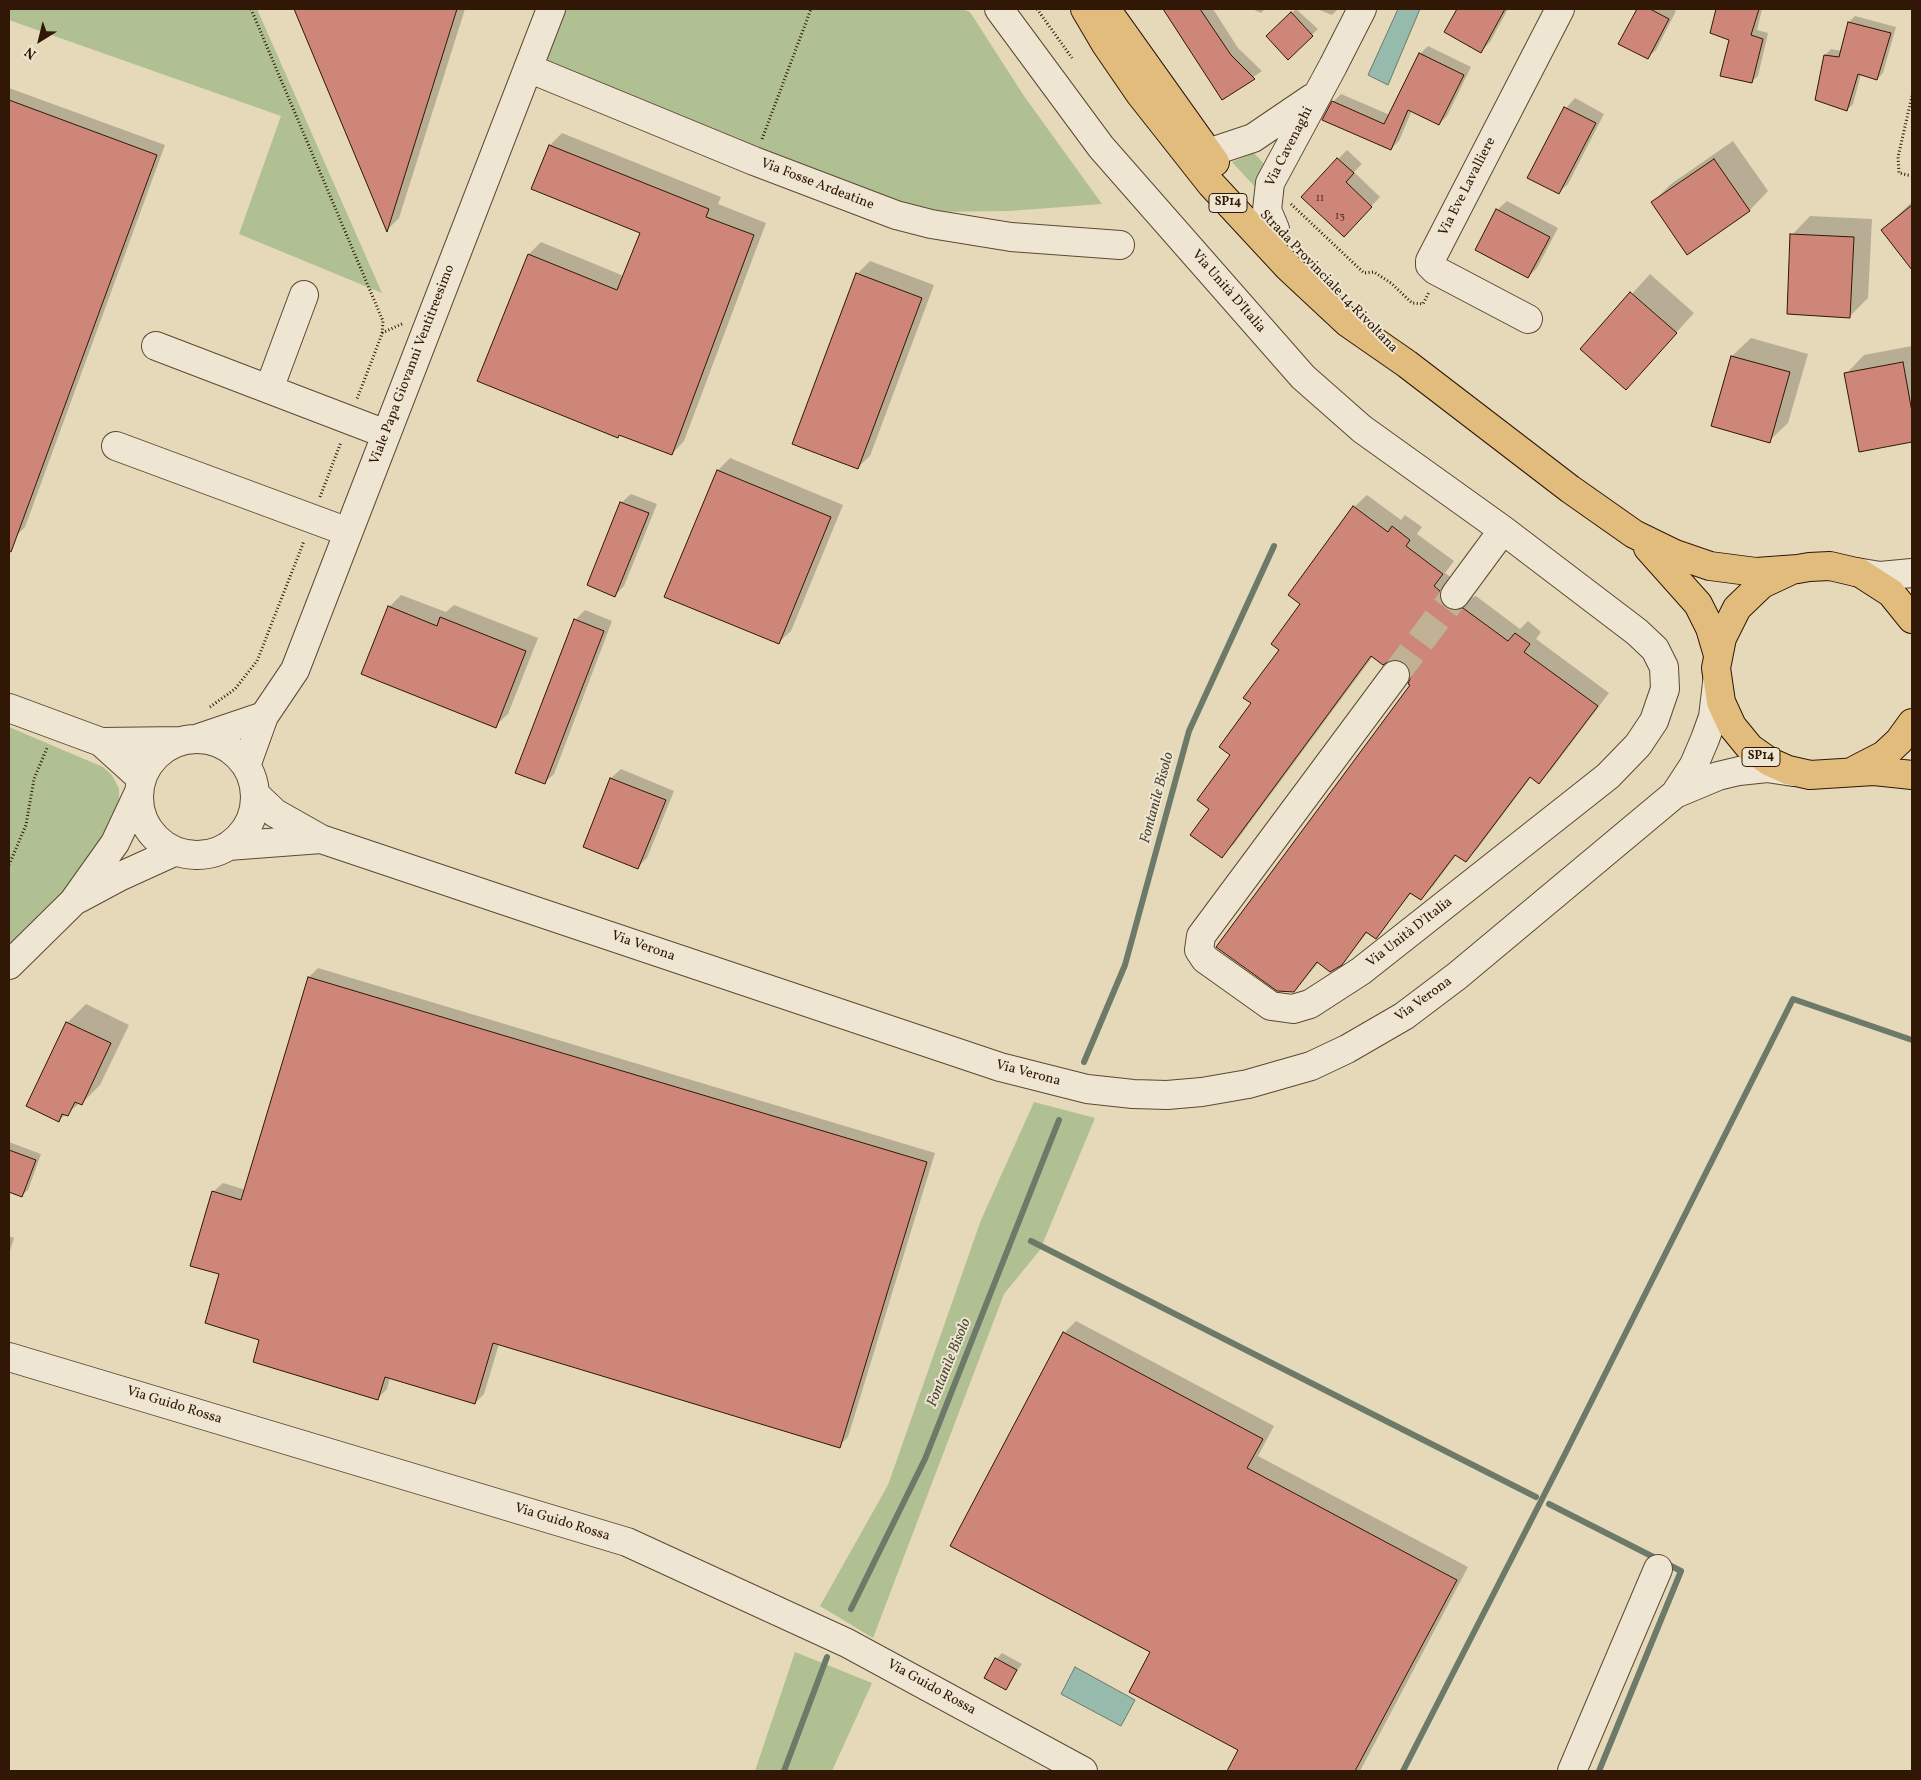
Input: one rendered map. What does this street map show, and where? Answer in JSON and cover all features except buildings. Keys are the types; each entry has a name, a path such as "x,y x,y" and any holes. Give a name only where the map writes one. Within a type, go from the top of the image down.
{"main road":[{"name":"Strada Provinciale 14 Rivoltana","path":"1085,9 1105,44 1156,115 1211,184 1250,228 1324,302 1348,323 1407,364 1515,448 1634,534 1675,554 1710,566 1756,572 1830,566 1856,572 1888,590 1912,619"},
{"name":"Strada Provinciale 14 Rivoltana","path":"1106,9 1208,153 1275,229 1347,299 1407,364"},
{"name":"Strada Provinciale 14 Rivoltana","path":"1634,534 1692,595 1707,620 1718,655"},
{"name":"Strada Provinciale 14 Rivoltana","path":"1798,569 1768,581 1744,599 1727,624 1718,655 1717,682 1727,717 1743,740 1763,758 1794,772 1820,776 1874,771 1912,775"},
{"name":"Strada Provinciale 14 Rivoltana","path":"1846,773 1865,766 1884,755 1898,743 1912,723"}],"street":[{"name":"Viale Papa Giovanni Ventitreesimo","path":"246,766 264,716 295,670 551,9"},
{"name":"Via Unità D'Italia","path":"999,9 1101,147 1303,378 1358,426 1502,530 1637,632 1655,649 1661,660 1665,681 1664,696 1658,713 1638,745 1608,776 1361,972 1310,1004 1293,1009 1271,1006 1205,959 1199,950 1201,936 1395,675"},
{"name":"Via Cavenaghi","path":"1275,229 1267,210 1270,182 1362,9"},
{"name":"Via Eve Lavalliere","path":"1528,320 1435,270 1430,261 1560,9"},
{"name":"Via Fosse Ardeatine","path":"528,68 754,161 896,215 931,224 1011,237 1120,244"},
{"name":"Via Cavenaghi","path":"1208,153 1253,138 1317,95"},
{"path":"269,389 304,295"},
{"path":"156,346 386,434"},
{"path":"116,446 348,532"},
{"path":"1455,595 1502,530"},
{"path":"1856,572 1880,576 1912,572"},
{"name":"Via Verona","path":"255,794 275,813 321,839 1000,1067 1074,1087 1118,1093 1167,1095 1226,1089 1298,1070 1335,1055 1379,1031 1415,1008 1457,976 1675,794 1694,765 1705,739 1713,717 1717,682"},
{"path":"9,708 101,742 211,740 225,746 237,754 253,779 254,809 249,824 240,836 228,846 212,853 194,855 176,851 160,842 148,828 141,811 141,786 101,742"},
{"path":"9,965 73,902 115,843 151,762 164,749 264,716"},
{"name":"Via Verona","path":"1675,794 1718,776 1739,771 1767,768 1794,772"},
{"name":"Via Verona","path":"228,846 321,839"},
{"path":"73,902 121,876 176,851"},
{"name":"Via Guido Rossa","path":"9,1357 627,1542 847,1643 1082,1771"},
{"path":"1572,1771 1658,1569"}],"path":[{"path":"206,709 224,699 235,689 257,661 382,334 383,320 251,9"},
{"path":"754,161 811,9"},
{"path":"1037,9 1072,58"},
{"path":"1912,96 1898,157 1899,173 1912,176"},
{"path":"1287,200 1364,273 1374,272 1397,288 1412,303 1423,304"},
{"path":"9,865 26,825 34,779 56,726"}],"shaded area":[{"path":"9,9 257,9 382,293 239,234 281,116 9,20"},
{"path":"563,9 963,9 970,12 1024,96 1102,204 1009,211 926,212 736,142 542,62"},
{"path":"1398,9 1420,9 1388,85 1368,75"},
{"path":"1254,153 1266,166 1256,188 1232,162"},
{"path":"9,727 103,767 111,774 119,788 119,799 117,811 96,854 73,887 60,895 9,945"},
{"path":"1034,1102 1095,1118 1040,1250 1004,1294 873,1638 820,1606 888,1485 981,1220"},
{"path":"795,1652 872,1683 832,1771 755,1771"},
{"path":"1075,1667 1135,1700 1121,1726 1061,1694"}],"waterway":[{"name":"Fontanile Bisolo","path":"1084,1062 1125,965 1189,731 1274,546"},
{"path":"1403,1771 1564,1456 1793,999 1912,1040"},
{"name":"Fontanile Bisolo","path":"851,1609 925,1459 1059,1120"},
{"path":"1031,1241 1536,1497"},
{"path":"1549,1504 1681,1571 1599,1771"},
{"name":"Fontanile Bisolo","path":"784,1771 827,1657"}],"tunnel":[{"path":"1395,675 1455,595"}]}
